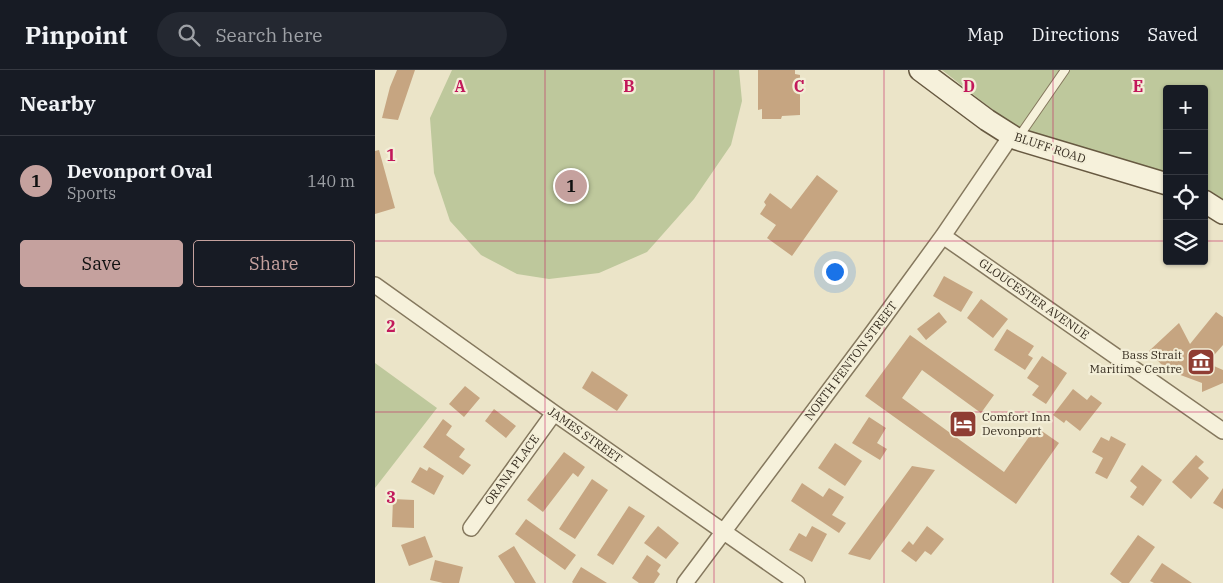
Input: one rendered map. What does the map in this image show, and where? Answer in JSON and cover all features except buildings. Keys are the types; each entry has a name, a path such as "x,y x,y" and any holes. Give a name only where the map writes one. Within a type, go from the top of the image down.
{"street":[{"name":"BLUFF ROAD","path":"920,70 1014,138 1163,183"},
{"name":"NORTH FENTON STREET","path":"685,583 873,332 1014,138"},
{"path":"1208,204 1223,214"},
{"name":"GLOUCESTER AVENUE","path":"943,236 1223,431"},
{"name":"JAMES STREET","path":"375,285 797,583"},
{"name":"ORANA PLACE","path":"471,528 554,413"}],"lane":[{"path":"1014,138 1065,70"}],"green space":[{"path":"452,70 739,70 742,101 731,145 694,199 647,252 599,273 549,279 517,274 481,255 450,221 434,173 430,118"},
{"path":"942,70 1223,70 1223,201 1208,192 1208,85 1163,85 1163,171 1037,135 1007,121"},
{"path":"375,363 437,408 375,488"}],"place":[{"name":"Devonport Oval","path":"571,186"},
{"name":"Bass Strait Maritime Centre","path":"1201,362"},
{"name":"Comfort Inn Devonport","path":"963,424"}]}
